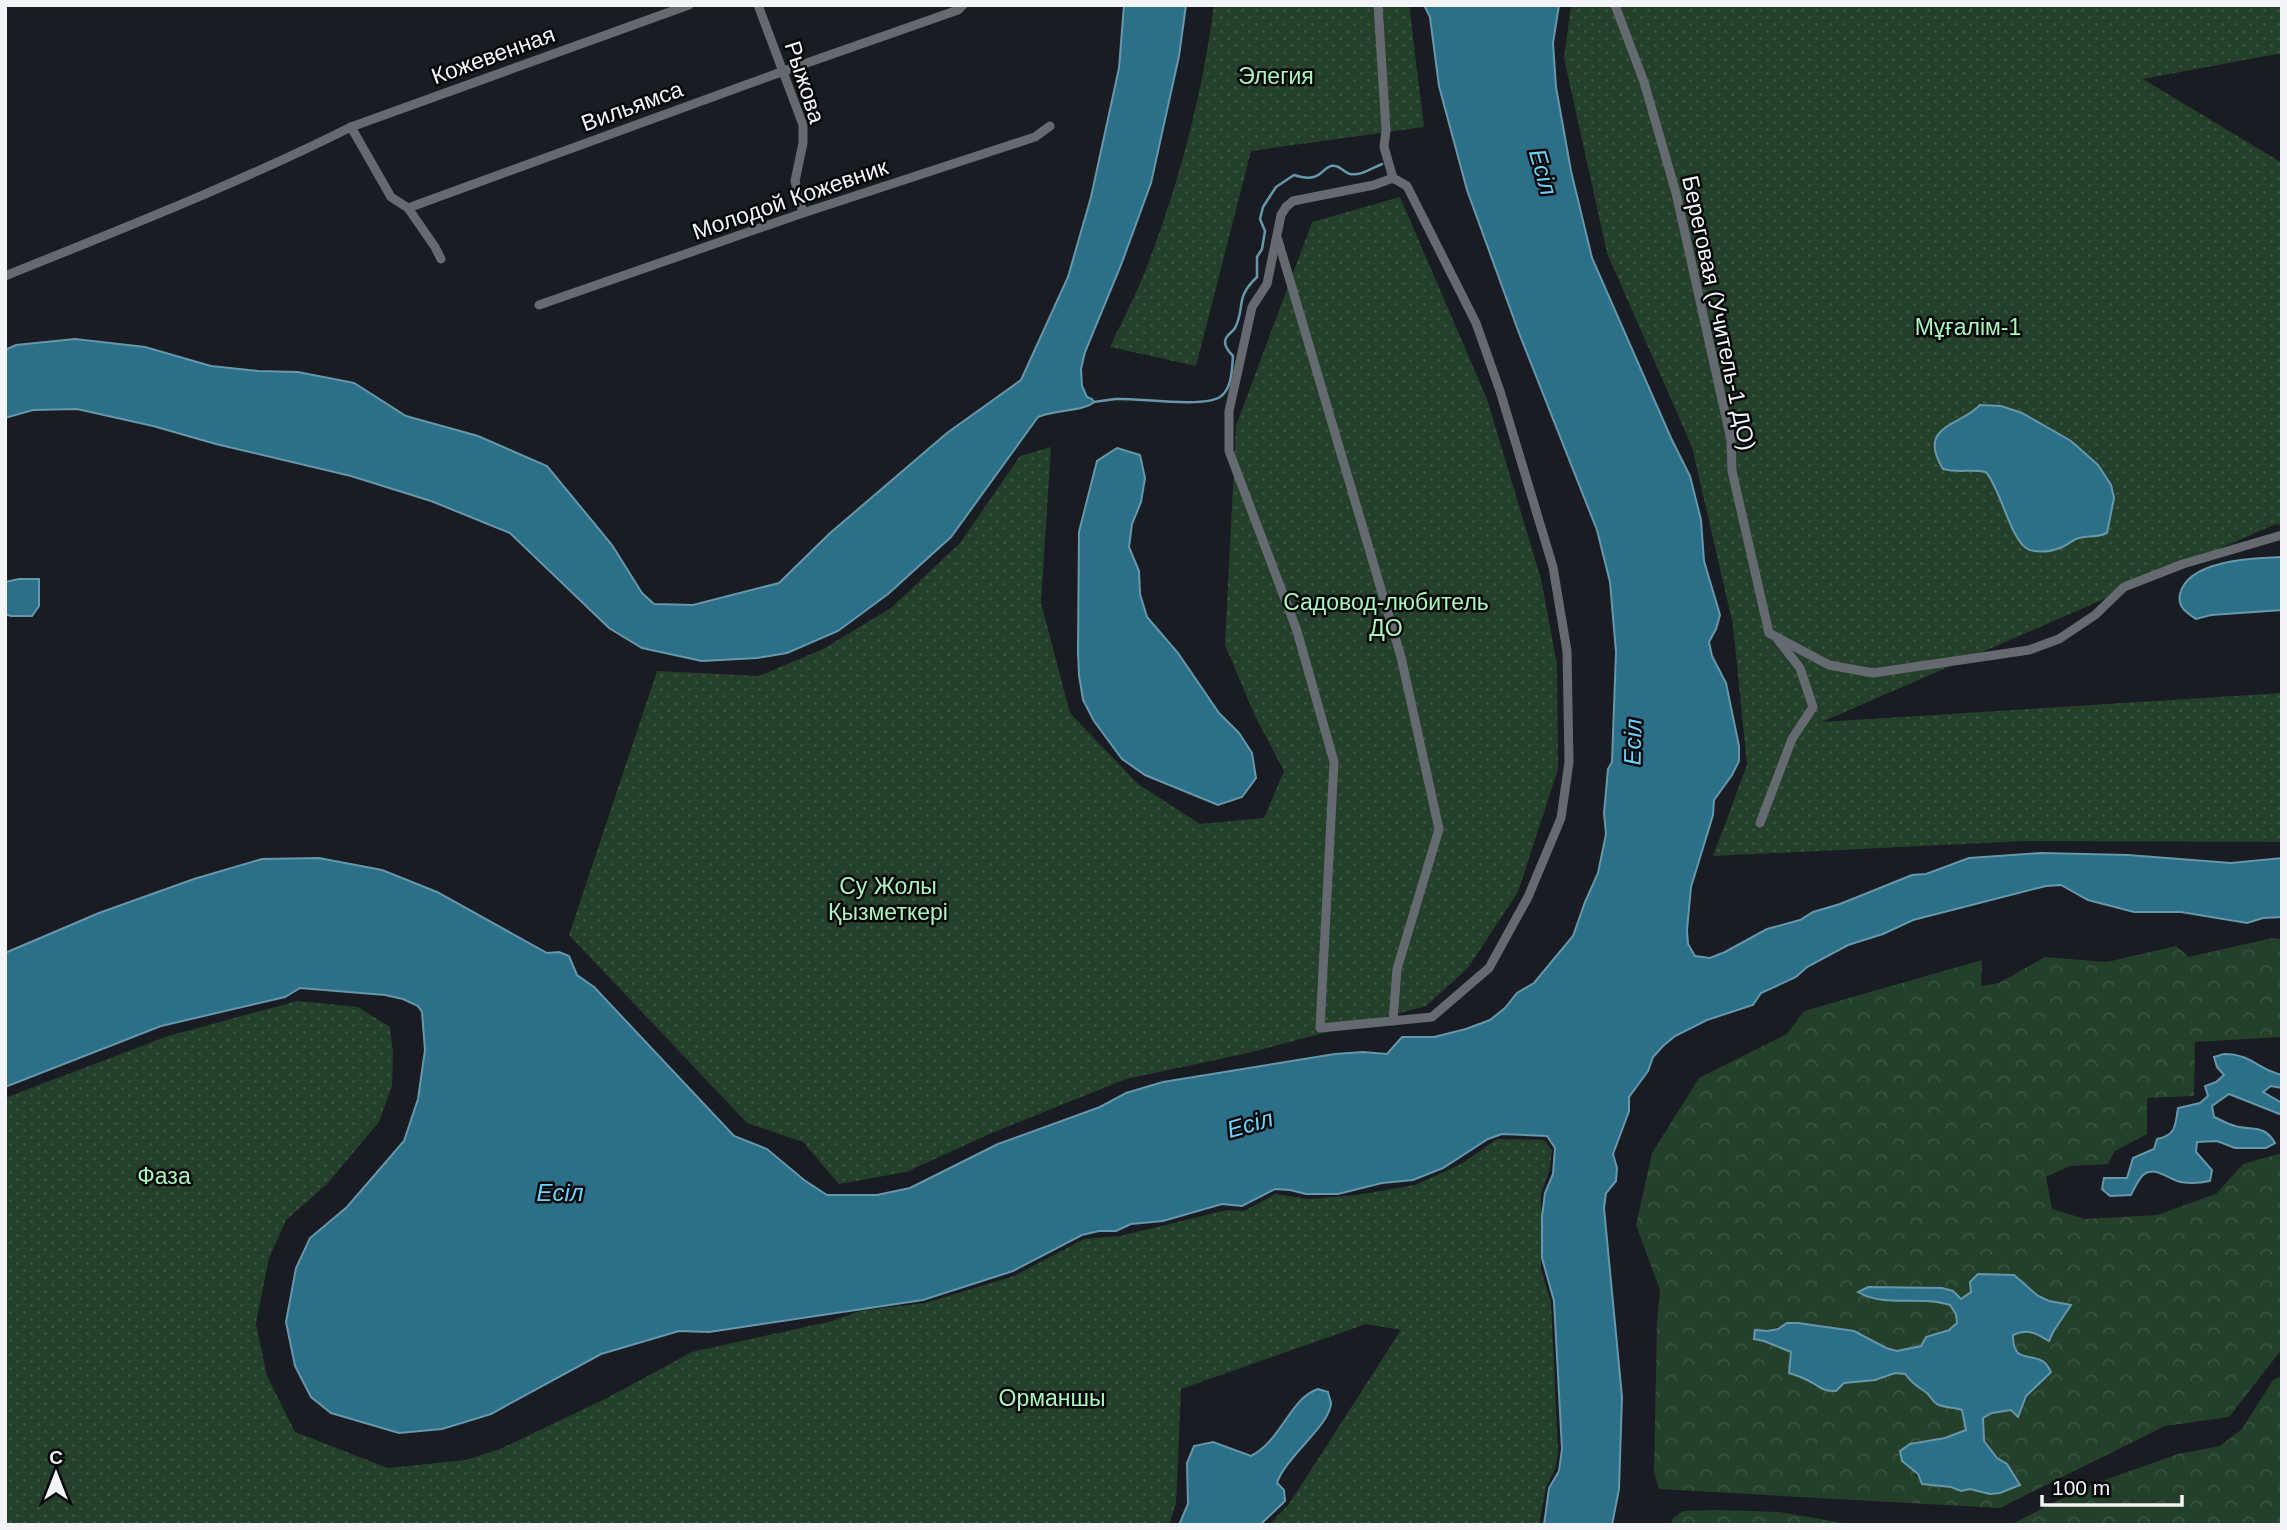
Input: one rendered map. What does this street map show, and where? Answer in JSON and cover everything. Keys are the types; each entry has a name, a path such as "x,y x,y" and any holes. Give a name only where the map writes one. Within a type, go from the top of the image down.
{"street":[{"name":"Кожевенная","path":"5,276 127,226 351,127 689,5"},
{"name":"Рыжова","path":"758,5 803,125 803,143 795,181 803,213"},
{"name":"Вильямса","path":"408,208 958,10 963,5"},
{"path":"1378,5 1386,130 1384,147 1394,178 1408,186 1476,323 1500,391 1553,567 1567,651 1569,761 1561,818 1528,897 1489,968 1432,1017 1320,1028 1334,762 1297,631 1229,451 1230,411 1252,307 1267,284 1281,215 1286,207 1293,201 1374,185 1394,178"},
{"name":"Береговая (Учитель-1 ДО)","path":"1615,5 1644,82 1676,193 1731,440 1732,471 1772,634"},
{"name":"Молодой Кожевник","path":"539,305 803,213 1035,137 1050,126"},
{"path":"351,127 391,197 408,208 441,259"},
{"path":"1277,239 1401,657 1439,829 1397,969 1393,1021"},
{"path":"1772,634 1829,665 1873,673 2029,650 2059,639 2095,615 2124,587 2183,564 2282,535"},
{"path":"1760,823 1792,739 1814,706 1800,668 1772,634"}],"green space":[{"name":"Элегия","path":"1214,5 1409,5 1424,127 1251,151 1196,366 1110,347 1144,274 1168,209 1196,108"},
{"name":"Мұғалім-1","path":"1571,5 2282,5 2282,53 2143,79 2282,163 2282,525 2276,524 1822,722 2282,693 2282,842 2025,841 1713,856 1747,765 1733,625 1692,447 1607,253 1564,58"},
{"path":"1400,197 1487,399 1541,579 1557,664 1558,769 1518,892 1468,968 1426,1006 1248,1053 1126,1079 994,1132 906,1172 839,1184 803,1142 747,1123 569,935 657,671 759,676 823,649 891,608 960,543 1020,456 1051,447 1041,603 1070,713 1138,784 1200,824 1264,818 1284,771 1255,716 1225,645 1236,426 1312,222"},
{"path":"2272,938 2282,939 2282,1037 2195,1042 2194,1096 2147,1098 2147,1134 2115,1151 2108,1164 2070,1166 2046,1177 2052,1209 2085,1219 2157,1215 2216,1194 2243,1164 2282,1153 2282,1349 2229,1417 2165,1426 2000,1508 1659,1489 1654,1472 1660,1290 1636,1225 1652,1153 1699,1078 1787,1034 1804,1011 1982,960 1981,986 1999,983 2045,957 2107,962 2176,946 2189,957","holes":["2014,1275 2038,1296 2071,1306 2053,1332 2022,1331 2013,1335 2019,1354 2044,1362 2051,1372 2026,1396 2019,1417 2011,1410 1992,1413 1983,1418 1984,1440 1997,1459 2007,1464 2019,1485 2000,1493 1990,1494 1970,1489 1961,1491 1951,1487 1922,1484 1911,1467 1921,1441 1945,1438 1966,1430 1962,1410 1937,1404 1905,1374 1895,1373 1875,1380 1815,1387 1808,1380 1789,1373 1792,1352 1764,1341 1755,1330 1802,1323 1845,1330 1892,1349 1911,1350 1957,1323 1956,1314 1950,1305 1929,1300 1867,1298 1953,1291 1961,1299 1971,1292"]},
{"path":"297,1001 358,1007 390,1027 393,1052 392,1086 379,1122 328,1183 286,1220 269,1258 256,1323 267,1376 295,1432 388,1468 466,1460 500,1449 607,1398 692,1352 832,1321 859,1311 925,1303 1014,1276 1084,1239 1120,1236 1227,1210 1244,1211 1275,1194 1309,1199 1357,1195 1415,1185 1461,1164 1497,1139 1544,1140 1552,1150 1549,1172 1541,1194 1541,1270 1551,1302 1558,1451 1555,1470 1546,1487 1539,1525 1269,1525 1289,1504 1401,1330 1366,1324 1181,1389 1176,1503 1169,1525 5,1525 5,1098 168,1036"},
{"path":"2282,1376 2282,1525 2010,1525 2083,1488 2178,1454 2220,1446 2242,1429 2273,1380"},
{"path":"1683,1511 1779,1512 1855,1525 1671,1525 1673,1518"}],"water":[{"path":"1124,5 1186,5 1179,56 1151,183 1085,352 1081,369 1082,386 1087,397 1094,402 1038,417 951,537 888,594 838,631 787,653 757,658 702,661 642,648 609,628 510,533 431,501 351,476 77,409 33,410 5,418 5,350 16,345 75,339 145,347 211,366 298,372 354,383 406,416 478,436 547,466 612,545 642,593 654,604 693,605 779,583 829,534 947,433 1021,380 1068,277 1091,197 1119,68"},
{"name":"Есіл","path":"1424,5 1559,5 1553,43 1556,87 1571,171 1592,258 1690,476 1701,520 1704,561 1720,615 1709,642 1712,656 1726,683 1739,746 1739,761 1714,800 1713,815 1691,887 1687,930 1688,944 1695,956 1710,958 1767,929 1800,920 1813,912 1912,875 1926,874 1969,858 2041,853 2128,855 2231,863 2282,858 2282,917 2263,918 2247,923 2181,912 2134,912 2088,900 2061,885 2046,886 1913,920 1883,934 1848,945 1807,967 1796,977 1761,993 1753,1005 1707,1020 1675,1036 1663,1046 1653,1057 1648,1071 1629,1097 1629,1111 1613,1154 1617,1168 1616,1181 1606,1193 1604,1208 1622,1397 1619,1489 1612,1525 1544,1525 1549,1488 1559,1471 1562,1449 1554,1301 1542,1258 1542,1216 1545,1193 1553,1174 1555,1148 1547,1136 1502,1134 1488,1139 1443,1168 1413,1180 1382,1183 1338,1194 1306,1194 1275,1189 1242,1206 1222,1204 1163,1221 1131,1224 1116,1231 1082,1235 1013,1271 923,1300 709,1332 679,1331 601,1354 491,1414 442,1429 399,1433 331,1413 311,1397 295,1366 286,1322 296,1268 310,1238 347,1207 404,1141 418,1099 425,1050 422,1012 418,1006 385,995 300,988 285,997 161,1026 5,1087 5,953 99,913 194,879 262,859 319,858 382,870 437,892 547,953 559,952 569,956 577,975 594,987 734,1136 767,1149 827,1195 877,1195 910,1188 998,1144 1100,1107 1126,1093 1163,1082 1335,1054 1387,1054 1402,1037 1434,1037 1490,1020 1505,1008 1517,993 1534,983 1573,936 1598,873 1606,834 1604,813 1608,769 1612,762 1616,652 1610,582 1597,530 1519,333 1467,190 1439,86 1430,17"},
{"path":"1980,405 2001,406 2022,413 2071,441 2098,465 2111,485 2114,498 2107,533 2076,539 2054,550 2029,550 2015,534 1986,472 1943,469 1936,454 1935,443 1938,435 1944,428"},
{"path":"1117,448 1140,455 1145,478 1141,502 1132,524 1129,547 1139,571 1140,594 1147,617 1178,653 1219,713 1239,733 1252,753 1256,778 1242,797 1218,805 1145,775 1122,759 1094,721 1083,700 1078,652 1079,532 1097,461"},
{"path":"2282,557 2282,610 2211,615 2196,619 2181,606 2180,594 2195,574 2224,563"},
{"path":"39,579 39,606 32,616 5,614 5,582"},
{"path":"2224,1054 2248,1059 2282,1075 2282,1088 2271,1086 2263,1092 2282,1103 2282,1115 2229,1094 2212,1106 2214,1117 2235,1126 2258,1129 2267,1133 2275,1143 2266,1148 2235,1148 2217,1141 2197,1142 2196,1152 2212,1170 2210,1181 2181,1182 2162,1174 2148,1172 2143,1175 2131,1195 2110,1196 2102,1189 2104,1178 2127,1178 2133,1158 2154,1149 2157,1139 2172,1132 2178,1108 2200,1103 2208,1096 2205,1086 2224,1075 2217,1067 2214,1057"},
{"path":"1978,1274 2014,1275 2038,1296 2071,1305 2049,1341 2031,1332 2013,1335 2019,1354 2044,1362 2051,1372 2026,1396 2018,1417 2011,1410 1992,1413 1983,1418 1984,1441 1997,1458 2007,1464 2020,1485 2000,1493 1990,1494 1970,1489 1961,1491 1951,1487 1922,1484 1918,1474 1902,1461 1900,1451 1910,1444 1945,1438 1966,1430 1962,1410 1937,1404 1905,1374 1895,1373 1875,1380 1844,1383 1836,1391 1827,1390 1789,1373 1791,1352 1754,1339 1755,1330 1767,1331 1778,1329 1787,1323 1798,1323 1854,1331 1897,1351 1921,1346 1926,1337 1949,1330 1957,1323 1956,1314 1950,1305 1927,1301 1891,1301 1868,1297 1858,1292 1868,1287 1942,1288 1953,1291 1961,1299 1971,1292 1970,1282"},
{"path":"1318,1389 1328,1392 1331,1403 1329,1412 1316,1432 1289,1463 1277,1483 1284,1490 1285,1501 1260,1525 1179,1525 1188,1504 1187,1463 1194,1446 1213,1442 1251,1456 1271,1440 1300,1401"}],"waterway":[{"path":"1094,402 1116,399 1199,402 1220,397 1229,384 1233,356 1225,340 1235,328 1245,291 1257,277 1257,257 1262,249 1265,231 1260,219 1263,207 1276,187 1294,175 1311,178 1330,166 1337,166 1354,174 1382,164"}],"park label":[{"name":"Садовод-любитель ДО","path":"1386,615"},
{"name":"Су Жолы Қызметкері","path":"888,899"},
{"name":"Фаза","path":"164,1176"},
{"name":"Орманшы","path":"1052,1398"}]}
